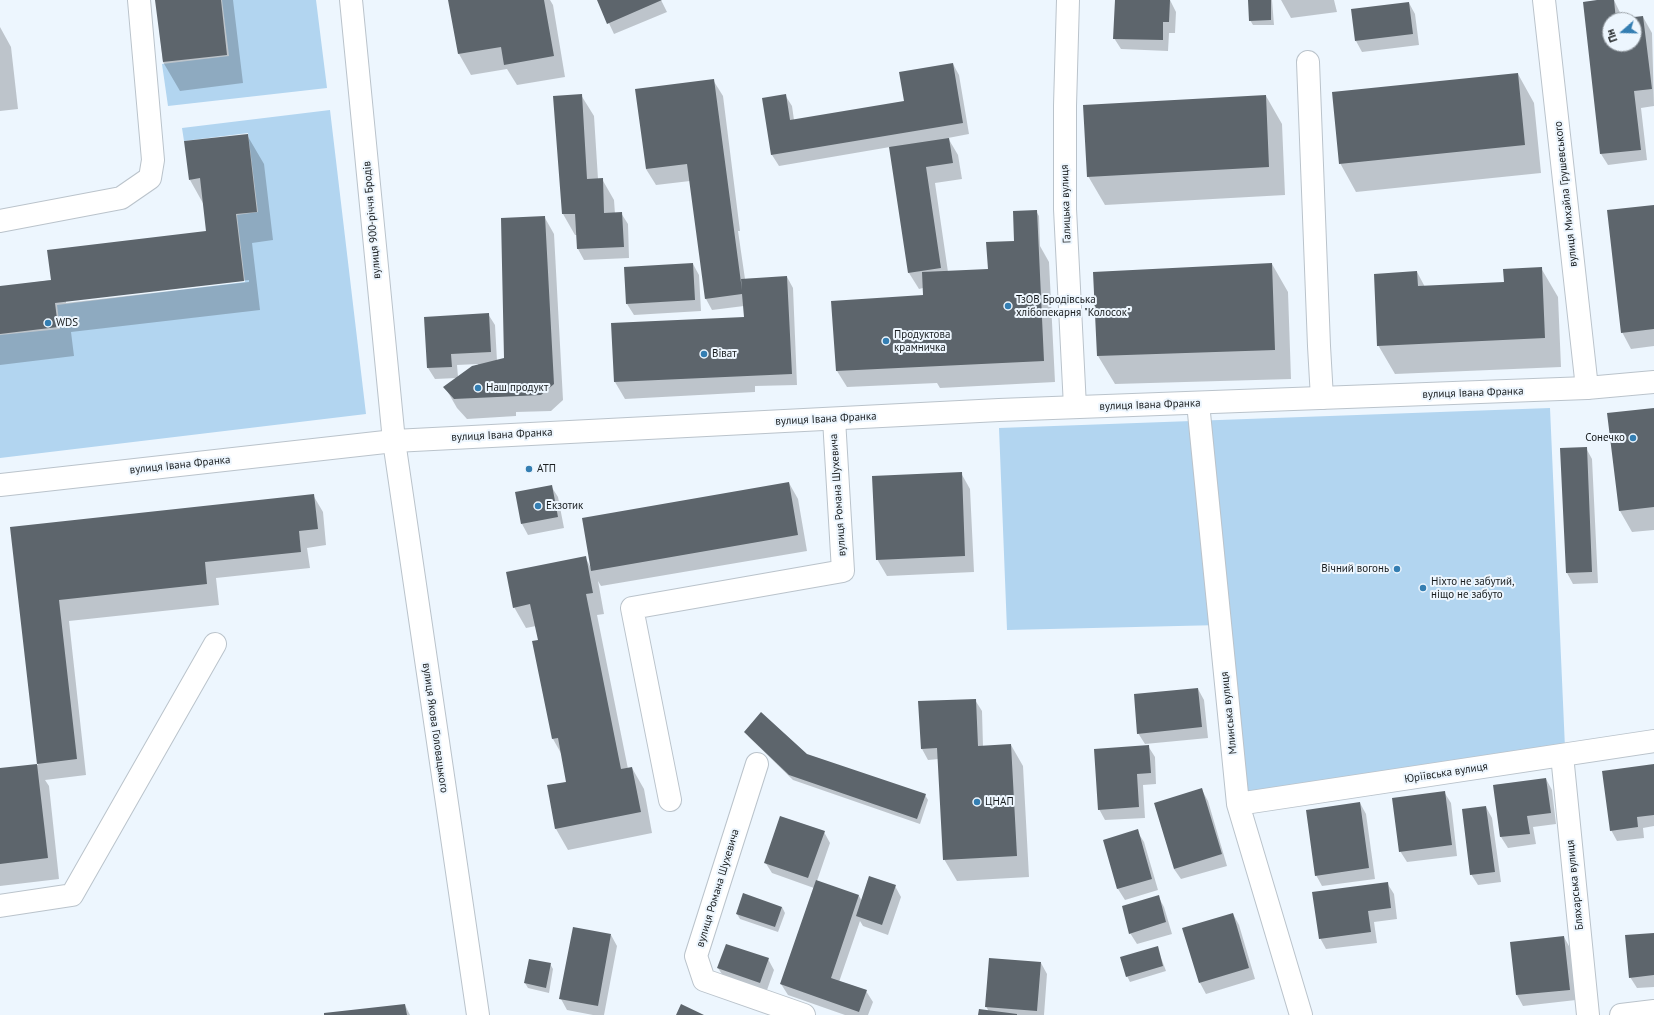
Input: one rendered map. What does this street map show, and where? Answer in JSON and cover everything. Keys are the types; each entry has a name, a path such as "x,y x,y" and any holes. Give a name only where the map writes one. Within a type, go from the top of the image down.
{"street":[{"path":"0,221 121,198 150,178 153,160 139,0"},
{"name":"вулиця 900-річчя Бродів","path":"351,0 394,441"},
{"name":"Галицька вулиця","path":"1068,0 1065,106 1065,209 1075,407"},
{"name":"вулиця Михайла Грушевського","path":"1544,0 1587,388"},
{"path":"1308,62 1318,346 1322,398"},
{"name":"вулиця Івана Франка","path":"0,486 394,441 1075,407 1587,388 1654,382"},
{"name":"Млинська вулиця","path":"1198,403 1238,804 1301,1015"},
{"name":"вулиця Романа Шухевича","path":"670,800 632,608 843,571 834,419"},
{"name":"вулиця Якова Головацького","path":"394,441 478,1015"},
{"path":"0,906 72,895 214,644"},
{"name":"Юріївська вулиця","path":"1238,804 1654,741"},
{"name":"Бляхарська вулиця","path":"1562,755 1588,1015"},
{"name":"вулиця Романа Шухевича","path":"757,764 696,956 704,980 804,1015"},
{"path":"1621,1015 1654,1012"}],"shaded area":[{"path":"222,0 316,0 327,88 168,106 162,64 229,56"},
{"path":"330,110 366,414 0,458 0,335 60,329 57,305 245,282 237,215 258,212 248,133 184,141 182,128"},
{"path":"1550,408 1565,748 1247,793 1221,625 1007,630 999,428"}],"building":[{"path":"155,0 221,0 227,55 163,62"},
{"path":"448,0 544,0 554,56 504,65 501,47 458,54"},
{"path":"597,0 662,0 607,24"},
{"path":"1115,0 1170,0 1169,22 1163,22 1163,40 1113,39"},
{"path":"1248,0 1271,0 1271,20 1249,21"},
{"path":"1614,0 1615,12 1602,12 1602,52 1642,52 1643,16 1652,89 1634,91 1641,150 1600,154 1583,2"},
{"path":"1409,2 1413,34 1355,41 1351,9"},
{"path":"953,63 963,123 771,155 762,98 786,94 790,120 904,101 899,72"},
{"path":"1518,73 1525,145 1339,164 1332,92"},
{"path":"714,79 742,290 741,279 787,276 792,374 614,382 611,323 744,317 742,294 705,299 687,164 646,169 635,89"},
{"path":"582,94 587,179 603,178 604,213 622,212 624,247 577,249 575,214 562,214 553,96"},
{"path":"1266,95 1269,167 1087,177 1083,105"},
{"path":"248,134 257,212 236,214 244,281 55,303 58,327 0,334 0,286 51,280 47,250 206,231 200,178 189,180 184,141"},
{"path":"949,138 953,163 926,167 941,268 908,273 889,147"},
{"path":"1654,205 1654,329 1621,333 1607,210"},
{"path":"1037,210 1044,361 836,371 831,301 923,295 922,272 988,269 986,242 1014,241 1013,211"},
{"path":"545,216 554,384 541,395 454,399 443,387 472,366 504,358 501,218"},
{"path":"693,263 695,300 626,304 624,267"},
{"path":"1272,263 1275,350 1097,356 1093,272"},
{"path":"1542,267 1545,338 1377,346 1374,274 1417,271 1418,286 1504,282 1503,269"},
{"path":"489,313 491,352 451,354 452,367 427,368 424,317"},
{"path":"1654,408 1654,507 1619,511 1607,413"},
{"path":"1587,447 1592,572 1566,573 1560,448"},
{"path":"962,472 965,556 876,560 872,476"},
{"path":"789,482 798,535 591,571 582,518"},
{"path":"552,485 558,517 521,524 515,492"},
{"path":"314,494 318,529 299,531 301,552 205,562 207,584 59,600 77,759 37,764 10,527"},
{"path":"586,556 593,593 586,594 621,769 632,767 641,812 555,829 547,785 566,782 558,738 552,739 532,641 538,640 530,604 513,608 506,572"},
{"path":"1198,688 1202,727 1137,734 1134,694"},
{"name":"ЦНАП","path":"976,699 978,746 1011,744 1017,856 943,860 937,748 921,749 918,701"},
{"path":"761,712 807,754 926,794 917,819 789,775 744,732"},
{"path":"1149,745 1151,773 1137,774 1139,807 1098,810 1094,749"},
{"path":"37,764 48,858 0,864 0,768"},
{"path":"1654,764 1654,815 1637,817 1638,827 1610,831 1602,771"},
{"path":"1546,778 1551,813 1527,816 1530,834 1500,837 1493,785"},
{"path":"1202,788 1222,854 1174,869 1154,803"},
{"path":"1445,791 1452,845 1399,852 1392,798"},
{"path":"1360,802 1369,868 1315,876 1306,810"},
{"path":"1486,806 1495,872 1470,875 1462,809"},
{"path":"780,816 825,831 808,878 764,863"},
{"path":"1138,829 1152,879 1117,889 1103,840"},
{"path":"869,876 896,885 882,925 856,916"},
{"path":"816,880 859,895 831,978 867,990 859,1012 780,984"},
{"path":"1388,882 1391,908 1368,911 1371,932 1319,939 1312,892"},
{"path":"743,893 782,907 775,927 736,914"},
{"path":"1159,895 1166,922 1129,934 1122,906"},
{"path":"1233,913 1249,968 1199,983 1182,928"},
{"path":"573,927 611,934 598,1006 559,999"},
{"path":"1654,933 1654,975 1629,978 1625,935"},
{"path":"1564,936 1570,990 1516,995 1510,942"},
{"path":"726,944 769,958 760,983 717,968"},
{"path":"1158,946 1163,966 1126,977 1120,957"},
{"path":"989,958 1041,962 1037,1011 985,1007"},
{"path":"529,959 551,963 546,988 524,983"},
{"path":"405,1004 407,1015 324,1015 324,1013"},
{"path":"681,1004 704,1015 676,1015"},
{"path":"979,1009 1017,1014 1017,1015 978,1015"}],"place":[{"name":"ТзОВ Бродівська хлібопекарня \"Колосок\"","path":"1008,306"},
{"name":"WDS","path":"48,323"},
{"name":"Продуктова крамничка","path":"886,341"},
{"name":"Віват","path":"704,354"},
{"name":"Наш продукт","path":"478,388"},
{"name":"Сонечко","path":"1633,438"},
{"name":"АТП","path":"529,469"},
{"name":"Екзотик","path":"538,506"},
{"name":"Вічний вогонь","path":"1397,569"},
{"name":"Ніхто не забутий, ніщо не забуто","path":"1423,588"},
{"name":"ЦНАП","path":"977,802"}]}
